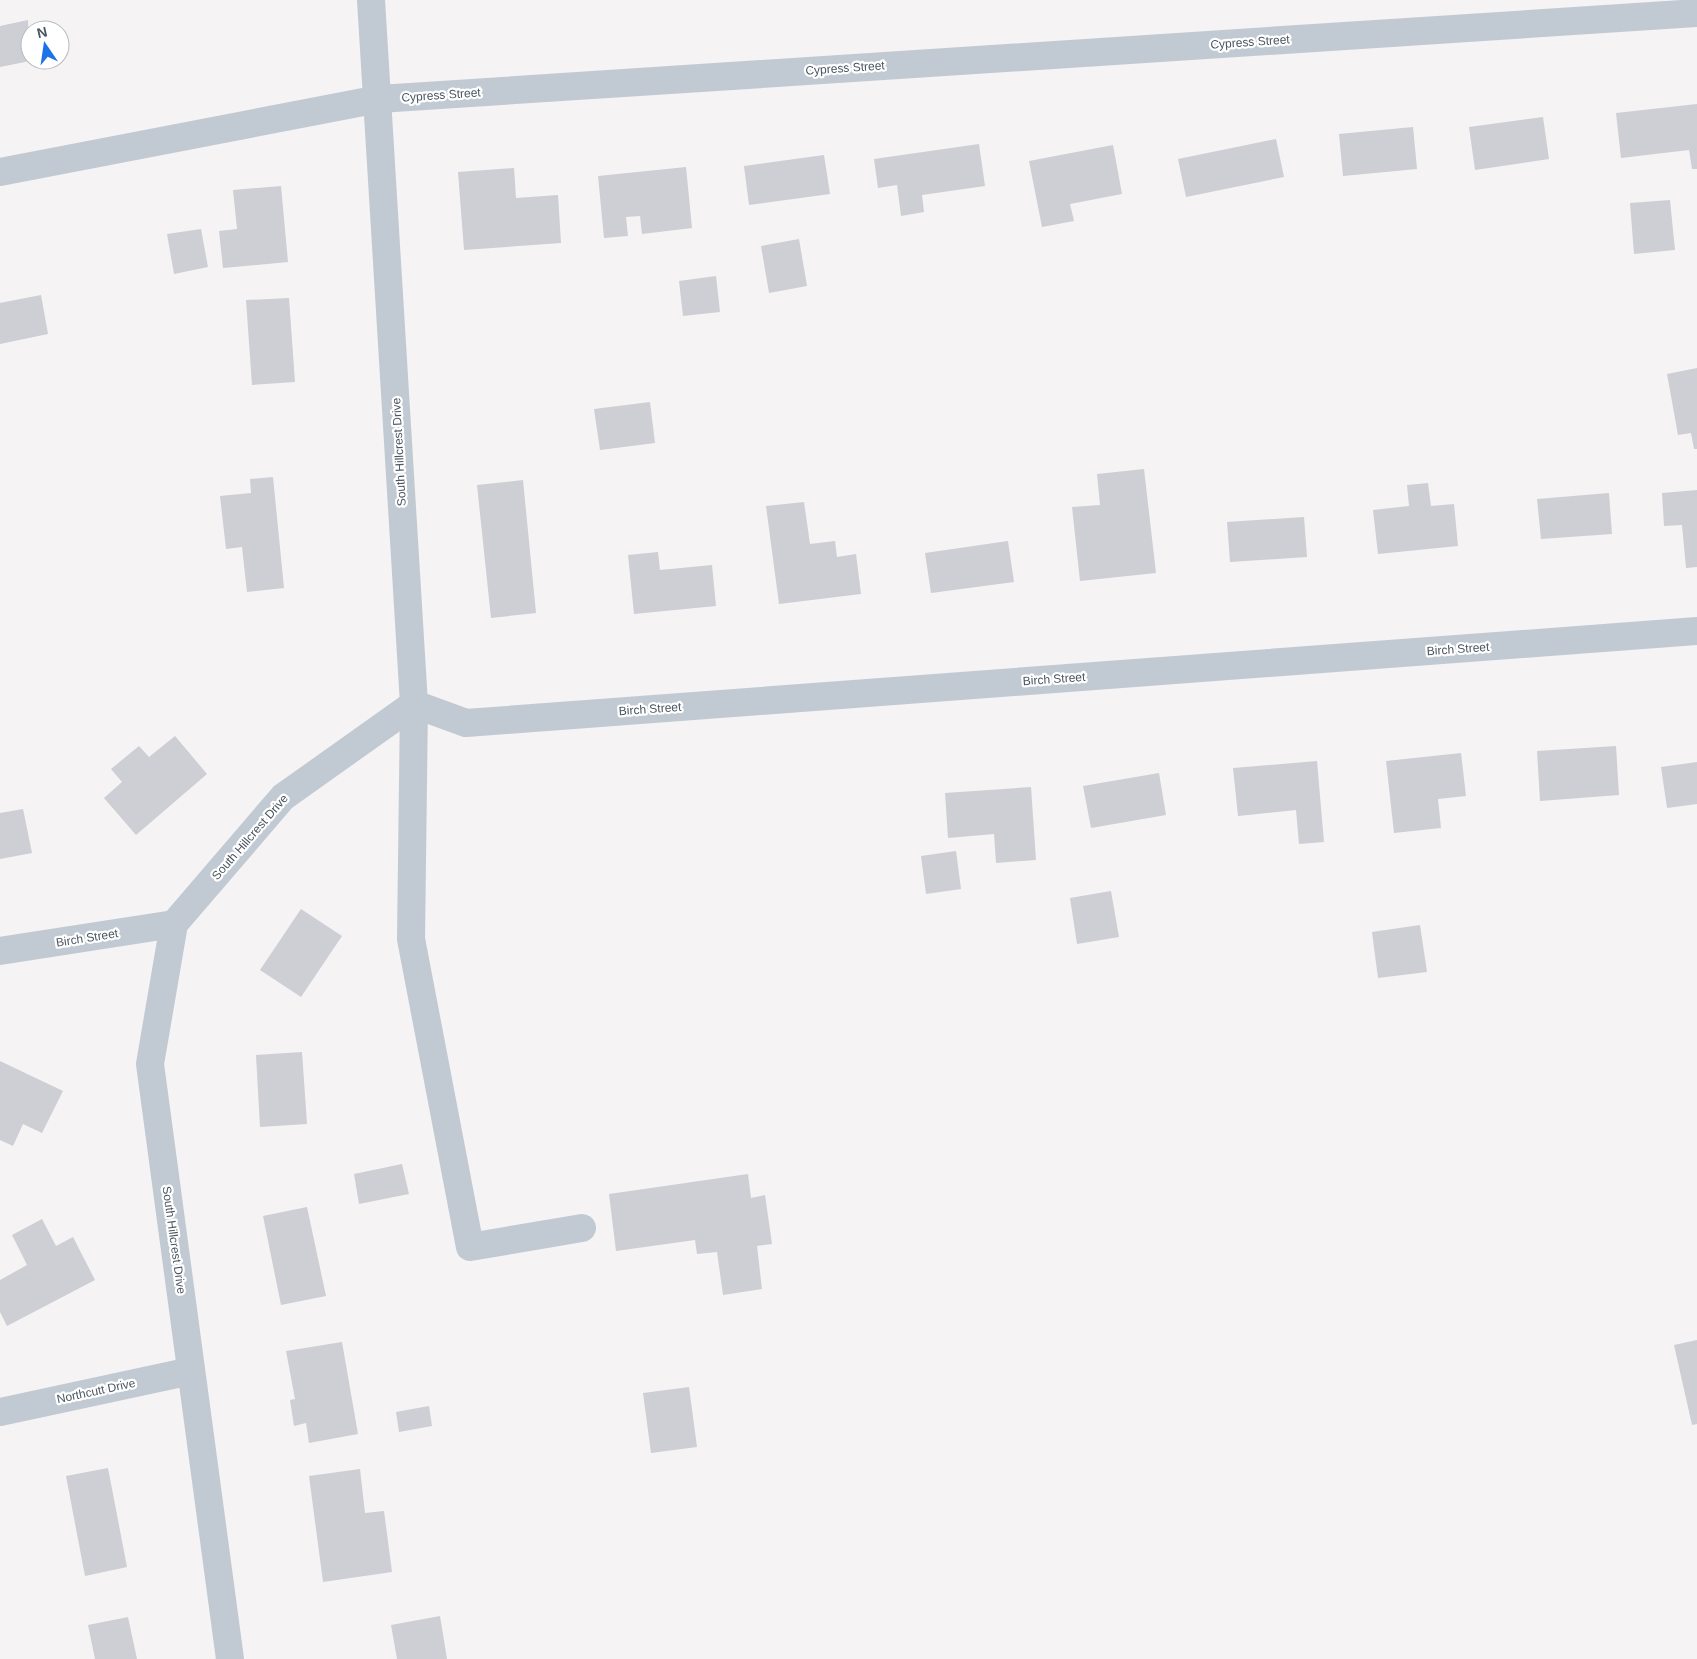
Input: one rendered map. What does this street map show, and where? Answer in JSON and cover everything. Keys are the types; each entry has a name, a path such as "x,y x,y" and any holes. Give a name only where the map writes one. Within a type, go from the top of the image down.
{"street":[{"name":"South Hillcrest Drive","path":"230,1659 150,1064 174,924 283,797 414,704 379,99 371,0"},
{"name":"Cypress Street","path":"0,172 379,99 1697,13"},
{"name":"Birch Street","path":"414,704 466,723 1697,631"},
{"path":"414,704 411,939 470,1247 582,1228"},
{"name":"Birch Street","path":"0,951 174,924"},
{"name":"Northcutt Drive","path":"0,1412 191,1371"}],"building":[{"path":"20,22 20,63 0,67 0,26"},
{"path":"1697,104 1697,169 1692,169 1689,150 1621,158 1616,113"},
{"path":"1543,117 1549,159 1475,170 1469,127"},
{"path":"1413,127 1417,169 1343,176 1339,134"},
{"path":"1276,139 1284,177 1186,197 1178,159"},
{"path":"979,144 985,186 922,195 924,212 901,216 897,185 878,188 874,159"},
{"path":"1113,145 1122,194 1070,204 1074,221 1042,227 1029,161"},
{"path":"824,155 830,194 749,205 744,166"},
{"path":"686,167 692,228 642,234 640,216 626,217 628,236 604,238 598,176"},
{"path":"514,168 516,198 558,195 561,243 464,250 458,172"},
{"path":"281,186 288,262 223,268 219,231 237,229 233,190"},
{"path":"1670,200 1675,250 1634,254 1630,203"},
{"path":"201,229 208,267 174,274 167,234"},
{"path":"799,239 807,286 769,293 761,246"},
{"path":"716,276 720,312 683,316 679,281"},
{"path":"41,295 48,334 0,344 0,303"},
{"path":"289,298 295,382 252,385 246,300"},
{"path":"1697,368 1697,449 1694,449 1691,433 1678,435 1667,374"},
{"path":"650,402 655,443 600,450 594,409"},
{"path":"1144,469 1156,573 1080,581 1072,507 1100,505 1097,474"},
{"path":"273,477 284,588 247,592 242,547 226,549 220,496 251,493 250,479"},
{"path":"523,480 536,613 491,618 477,485"},
{"path":"1428,483 1431,506 1454,504 1458,546 1378,554 1373,510 1409,506 1407,485"},
{"path":"1697,490 1697,567 1686,568 1682,525 1664,526 1662,493"},
{"path":"1609,493 1612,534 1541,539 1537,499"},
{"path":"804,502 810,544 835,541 837,557 856,554 861,594 779,604 766,506"},
{"path":"1304,517 1307,557 1230,562 1227,522"},
{"path":"1008,541 1014,582 931,593 925,553"},
{"path":"658,552 660,570 712,565 716,606 634,614 628,555"},
{"path":"175,736 207,774 136,835 104,798 122,782 111,769 139,746 149,757"},
{"path":"1616,746 1619,795 1540,801 1537,751"},
{"path":"1461,753 1466,796 1438,799 1441,828 1394,833 1386,761"},
{"path":"1317,761 1324,842 1299,844 1296,810 1238,816 1233,768"},
{"path":"1697,762 1697,804 1667,808 1661,767"},
{"path":"1159,773 1166,815 1091,828 1083,786"},
{"path":"1031,787 1036,860 996,863 994,834 948,838 945,793"},
{"path":"23,809 32,853 0,859 0,813"},
{"path":"956,851 961,889 926,894 921,856"},
{"path":"1111,891 1119,937 1077,944 1070,898"},
{"path":"301,909 342,936 301,997 260,970"},
{"path":"1420,925 1427,972 1378,978 1372,932"},
{"path":"302,1052 307,1124 260,1127 256,1055"},
{"path":"0,1061 63,1091 42,1133 23,1124 13,1146 0,1140"},
{"path":"402,1164 409,1194 359,1204 354,1174"},
{"path":"748,1174 751,1198 765,1195 772,1244 757,1246 762,1289 723,1295 717,1252 697,1254 695,1240 616,1251 609,1194"},
{"path":"307,1207 326,1296 281,1305 263,1216"},
{"path":"42,1219 56,1246 73,1237 95,1280 7,1326 0,1312 0,1280 27,1265 12,1235"},
{"path":"1697,1340 1697,1424 1692,1425 1674,1345"},
{"path":"342,1342 358,1434 309,1443 306,1423 294,1426 290,1400 295,1399 286,1351"},
{"path":"689,1387 697,1447 651,1453 643,1393"},
{"path":"429,1406 432,1426 399,1432 396,1412"},
{"path":"108,1468 127,1567 85,1576 66,1476"},
{"path":"360,1469 365,1513 384,1511 392,1572 323,1582 309,1476"},
{"path":"440,1616 447,1659 397,1659 391,1625"},
{"path":"128,1617 137,1659 95,1659 88,1625"}]}
